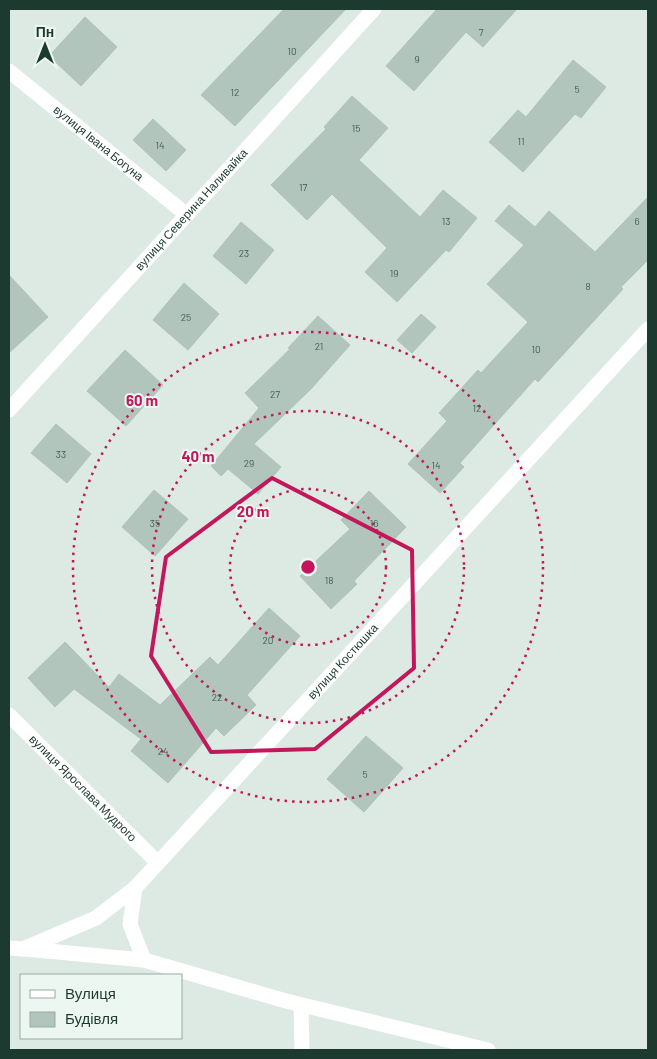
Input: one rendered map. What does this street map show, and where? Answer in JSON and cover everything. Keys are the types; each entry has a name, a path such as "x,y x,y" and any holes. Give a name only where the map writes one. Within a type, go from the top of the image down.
{"street":[{"name":"вулиця Северина Наливайка","path":"9,410 14,394 187,215 374,9"},
{"name":"вулиця Івана Богуна","path":"9,71 187,215"},
{"name":"вулиця Костюшка","path":"16,949 96,918 136,888 157,862 648,329"},
{"name":"вулиця Ярослава Мудрого","path":"9,715 157,862"},
{"path":"136,888 130,924 144,960"},
{"path":"16,949 144,960 301,1005 488,1050"},
{"path":"301,1005 302,1050"}],"highlighted area":[{"path":"272,478 412,550 414,668 315,749 211,752 151,656 166,557"}],"building":[{"path":"284,9 346,9 235,126 201,95"},
{"path":"437,9 517,9 483,47 466,32 414,91 386,66"},
{"path":"85,17 117,47 81,86 49,56"},
{"path":"573,60 606,87 581,118 575,114 523,172 489,142 518,110 526,117"},
{"path":"352,96 388,128 359,160 420,217 443,190 477,218 449,252 446,250 397,302 365,272 387,248 332,194 307,220 271,185 326,129 324,127"},
{"path":"153,119 186,150 166,171 133,140"},
{"path":"648,197 648,260 621,287 623,289 538,382 535,379 460,463 464,467 440,493 408,464 447,421 439,413 478,370 481,373 528,322 487,284 524,245 495,221 509,205 535,227 549,211 595,252"},
{"path":"241,222 274,250 246,284 213,256"},
{"path":"9,275 48,317 9,353"},
{"path":"184,283 219,314 188,350 153,320"},
{"path":"421,314 436,327 412,353 397,340"},
{"path":"318,316 350,345 311,389 254,444 281,467 258,494 228,469 221,476 211,466 259,408 245,393 290,349 288,348"},
{"path":"125,350 163,385 126,426 87,391"},
{"path":"56,424 91,454 67,483 31,453"},
{"path":"154,490 188,519 155,556 122,527"},
{"path":"369,491 406,527 354,581 357,584 331,609 300,576 350,529 341,520"},
{"path":"269,608 300,636 247,695 256,705 224,736 216,728 168,783 131,751 141,739 74,689 55,707 28,678 65,642 109,687 119,674 160,705 210,657 218,665"},
{"path":"366,736 403,768 364,812 327,779"}]}
